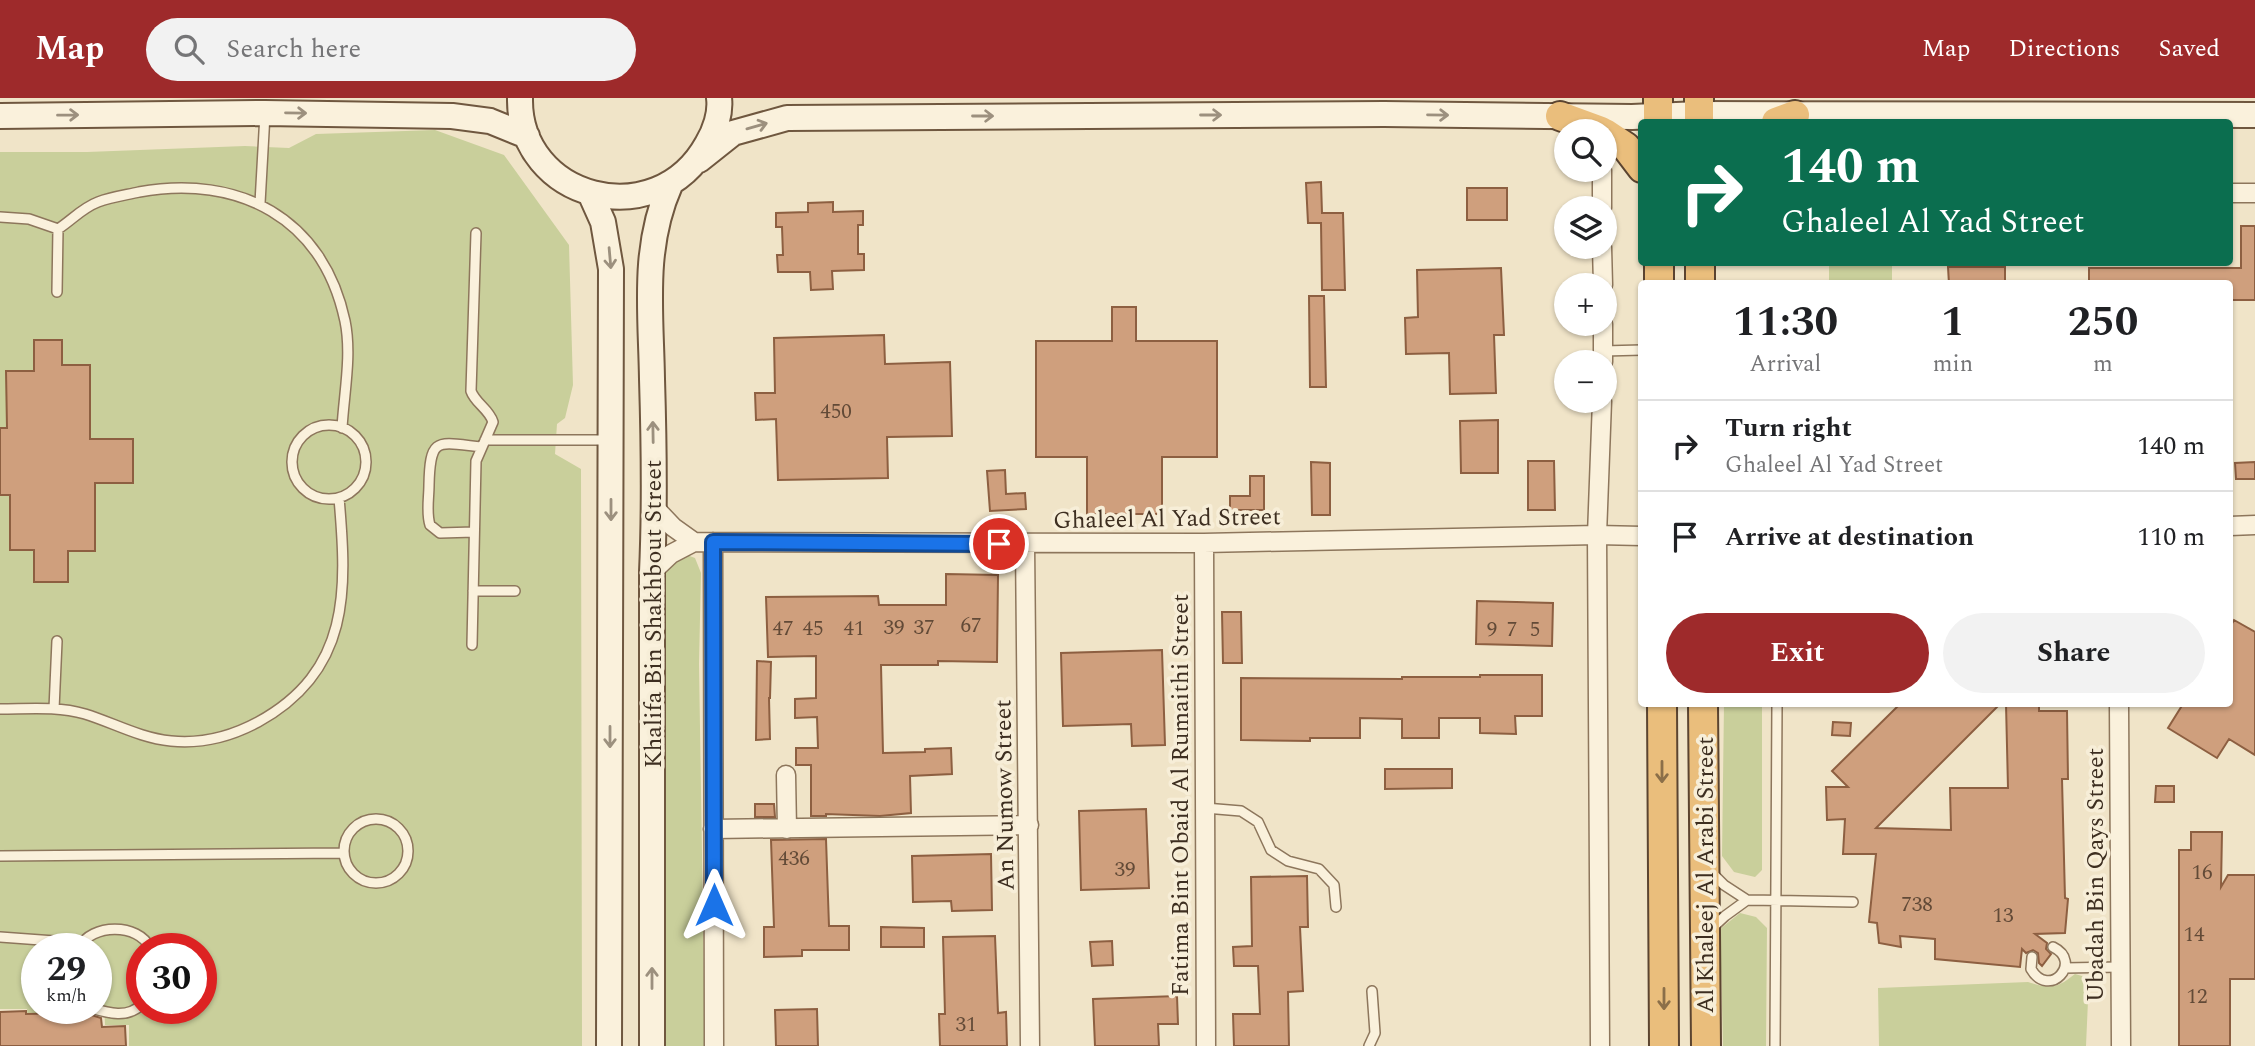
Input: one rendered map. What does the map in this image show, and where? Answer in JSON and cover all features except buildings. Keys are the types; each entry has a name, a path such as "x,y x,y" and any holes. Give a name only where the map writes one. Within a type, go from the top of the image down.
{"highway":[{"path":"1560,116 1568,119"},
{"path":"1617,142 1638,163"},
{"name":"Al Khaleej Al Arabi Street","path":"1662,707 1664,1046"},
{"name":"Al Khaleej Al Arabi Street","path":"1703,707 1706,1046"}],"main road":[{"path":"520,98 527,136 542,161 564,181 590,193 617,198 644,195 670,185 733,133 787,117 1370,114 1560,116 1658,112 1699,112 1785,119 2255,115"},
{"path":"699,160 714,133 719,98"},
{"path":"0,116 265,113 452,116 490,121 527,136"},
{"name":"Khalifa Bin Shakhbout Street","path":"652,1046 652,572 655,508 650,267 655,225 670,185"},
{"name":"Khalifa Bin Shakhbout Street","path":"590,193 603,222 610,253 612,440 609,1046"}],"street":[{"path":"2233,193 2255,193"},
{"path":"1600,1046 1597,535 1602,413"},
{"path":"652,572 671,554 694,542 673,527 655,508"},
{"path":"2233,526 2255,526"},
{"name":"Ghaleel Al Yad Street","path":"694,542 1204,543 1638,536"},
{"path":"713,542 714,1046"},
{"name":"Fatima Bint Obaid Al Rumaithi Street","path":"1204,543 1206,1046"},
{"name":"An Numow Street","path":"1025,544 1030,1046"},
{"name":"Ubadah Bin Qays Street","path":"2119,707 2121,1046"},
{"path":"786,775 787,829"},
{"path":"713,830 1029,825"}],"lane":[{"path":"260,203 265,113"},
{"path":"0,217 29,219 58,229 95,203 158,189 220,191 260,203 276,213 303,238 325,269 341,304 348,343 342,428"},
{"path":"57,292 58,229"},
{"path":"472,645 476,461 492,426 492,417 471,391 476,233"},
{"path":"1617,354 1638,351"},
{"path":"324,426 342,428 357,438 365,455 364,473 355,489 339,498 320,498 304,490 294,474 292,456 306,432 324,426"},
{"path":"474,532 440,533 430,525 429,457 436,448 447,443 612,440"},
{"path":"0,709 54,709 83,714 146,737 184,742 212,739 257,723 281,707 309,680 331,647 338,624 344,577 339,498"},
{"path":"473,591 515,591"},
{"path":"54,709 57,641"},
{"path":"1774,1046 1777,707"},
{"path":"1205,808 1241,811 1258,822 1271,850 1288,861 1319,869 1334,885 1336,907"},
{"path":"374,818 391,821 398,826 409,849 401,873 390,881 379,884 354,876 347,867 343,853 351,829 374,818"},
{"path":"0,856 343,853"},
{"path":"1704,865 1724,885 1747,900 1853,902"},
{"path":"1705,936 1725,916 1747,900"},
{"path":"99,933 103,930 127,930 132,933"},
{"path":"0,937 21,939"},
{"path":"2032,957 2031,969 2034,975 2046,981 2058,978 2066,968 2064,955 2053,947"},
{"path":"2066,968 2120,967"},
{"path":"1368,1046 1375,1033 1372,991"}],"green space":[{"path":"435,130 504,155 569,245 573,385 565,418 557,424 555,454 581,469 582,1046 129,1046 129,1025 105,1025 112,1024 112,933 21,933 21,1009 0,1009 0,495 10,495 10,550 95,551 95,483 133,483 133,440 90,439 90,366 62,365 62,340 34,340 34,371 6,371 7,428 0,428 0,152 87,152 245,146 289,148 316,134"},
{"path":"1829,266 1892,266 1892,280 1829,280"},
{"path":"676,551 695,558 701,573 699,664 705,1046 665,1046 660,1032 660,565"},
{"path":"1724,707 1762,707 1762,870 1755,877 1734,872 1722,856"},
{"path":"1740,913 1756,917 1767,928 1766,1046 1723,1046 1720,929"},
{"path":"2075,974 2089,978 2086,1046 1879,1046 1878,988 2028,982 2053,986 2063,983"}],"route":[{"path":"714,905 713,542 999,544"}]}
